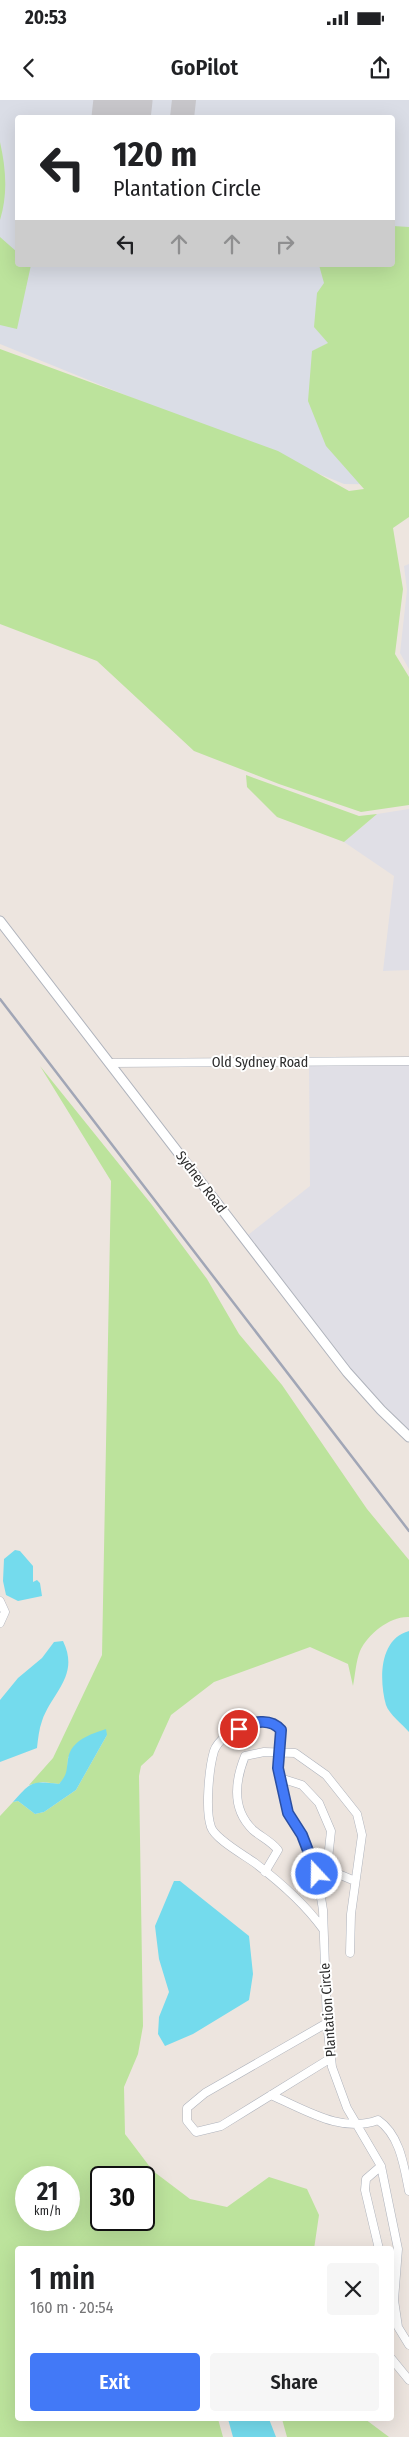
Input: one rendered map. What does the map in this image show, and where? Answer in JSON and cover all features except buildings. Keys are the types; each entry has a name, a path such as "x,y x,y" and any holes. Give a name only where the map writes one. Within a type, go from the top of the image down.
{"street":[{"name":"Sydney Road","path":"0,920 347,1372 381,1410 409,1437"},
{"name":"Old Sydney Road","path":"110,1063 409,1061"},
{"path":"0,1601 5,1612 0,1623"},
{"name":"Plantation Circle","path":"323,1929 310,1911 211,1828 209,1804 214,1750 226,1736 251,1722 268,1722 281,1730 278,1752 280,1778 288,1813 302,1835 318,1879 323,1929 327,2024 332,2067 347,2108 381,2166 398,2249 394,2300 398,2327 409,2344"},
{"name":"Plantation Circle","path":"265,1872 278,1850 253,1829 239,1812 237,1776 245,1756 264,1752 295,1754 326,1775 356,1814 362,1835 355,1881 350,1953"},
{"path":"280,1778 302,1784 319,1803 331,1831 328,1859 318,1879"},
{"path":"324,1868 355,1881"},
{"path":"327,2024 205,2093 188,2108 187,2121 196,2132 221,2126 331,2058"},
{"path":"271,2094 331,2121 357,2124 378,2120 386,2126 402,2155 409,2191"},
{"path":"378,2246 365,2190 366,2179 381,2166"},
{"path":"394,2362 409,2380"}],"shaded area":[{"path":"0,100 409,100 409,485 344,484 0,344"},
{"path":"409,564 409,669 400,653 407,590 404,566"},
{"path":"409,809 409,970 383,971 394,876 344,842 377,814"},
{"path":"409,1065 409,1431 385,1408 351,1369 248,1235 310,1186 309,1066"}],"green space":[{"path":"0,142 5,181 3,210 0,220"},
{"path":"395,226 409,227 409,517 393,528 403,589 395,654 409,677 409,805 361,812 279,784 194,751 97,661 0,624 0,349 278,451 349,491 364,489 326,446 308,401 312,351 328,343 314,327 317,293 324,283 320,267 395,267"},
{"path":"0,237 15,250 15,267 31,267 17,329 0,325"},
{"path":"246,775 359,816 377,814 344,842 277,817 247,787"},
{"path":"40,1066 152,1205 207,1279 239,1334 282,1385 367,1509 409,1560 409,1617 402,1617 387,1623 368,1638 360,1651 353,1686 348,1664 310,1647 214,1682 171,1715 153,1755 141,1766 139,1776 143,2026 138,2054 124,2087 125,2134 149,2166 90,2166 90,2231 155,2231 155,2173 190,2199 227,2207 269,2177 307,2189 319,2215 314,2246 15,2246 15,2421 219,2421 223,2437 0,2437 0,1816 13,1802 18,1801 35,1814 44,1812 76,1790 107,1735 68,1757 67,1775 59,1784 43,1782 29,1785 53,1758 102,1655 111,1181"},
{"path":"283,2421 368,2421 389,2437 287,2437"}],"water":[{"path":"15,1550 20,1551 33,1566 33,1582 37,1580 40,1583 42,1596 18,1601 6,1595 3,1581 4,1559"},
{"path":"409,1631 409,1732 393,1716 386,1705 382,1673 387,1651 392,1642 399,1635"},
{"path":"63,1641 68,1664 66,1674 42,1721 37,1748 0,1762 0,1700 18,1678 42,1658 54,1642"},
{"path":"106,1729 107,1735 76,1790 44,1812 35,1814 18,1801 13,1802 24,1790 33,1784 59,1784 67,1770 70,1752 77,1742"},
{"path":"174,1881 180,1881 249,1936 253,1974 249,2000 193,2034 165,2046 158,2034 159,2017 169,1992 159,1959 155,1926"},
{"path":"229,2421 270,2421 276,2437 233,2437"}],"taxiway":[{"path":"182,115 184,100"}],"runway":[{"path":"121,115 123,100"}],"railway":[{"path":"0,999 409,1531"}],"route":[{"path":"239,1729 251,1722 268,1722 281,1730 278,1768 288,1813 302,1835 317,1874"}]}
